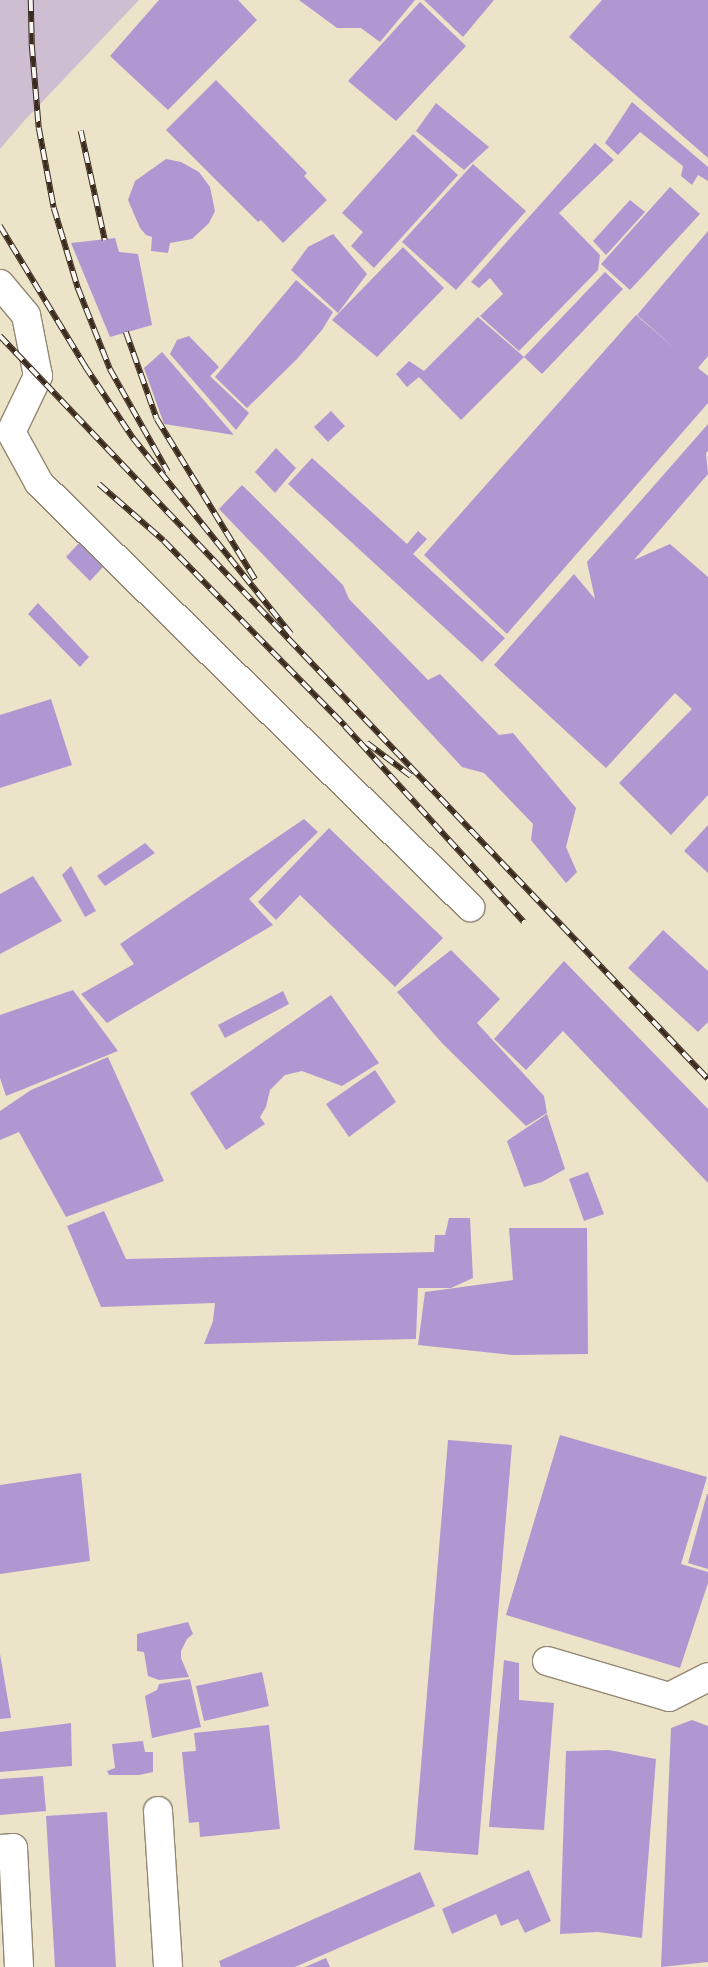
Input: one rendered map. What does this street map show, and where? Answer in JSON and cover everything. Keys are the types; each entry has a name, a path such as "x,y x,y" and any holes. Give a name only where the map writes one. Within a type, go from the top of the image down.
{"lane":[{"path":"0,284 26,315 30,333 38,376 11,432 39,483 470,907"},
{"path":"547,1662 668,1697 708,1677"},
{"path":"158,1811 168,1967"},
{"path":"0,1849 13,1848 20,1967"}],"shaded area":[{"path":"0,0 139,0 24,121 0,149"}],"building":[{"path":"159,0 238,0 257,20 168,110 110,56"},
{"path":"299,0 415,0 380,42 361,28 337,28"},
{"path":"424,0 494,0 463,37"},
{"path":"602,0 708,0 708,158 569,37"},
{"path":"420,2 466,46 396,121 348,81"},
{"path":"216,80 307,173 304,176 327,200 283,243 261,220 258,222 166,130"},
{"path":"632,102 708,167 708,181 698,175 692,185 681,176 683,166 640,132 618,155 605,143"},
{"path":"436,103 489,147 464,170 416,131"},
{"path":"413,134 458,175 374,268 351,246 363,232 342,213"},
{"path":"595,143 614,160 559,213 600,255 598,270 519,351 480,316 503,294 490,278 479,288 471,282"},
{"path":"166,159 181,162 199,172 210,187 215,211 209,223 192,239 170,243 168,253 151,251 152,237 146,235 140,228 128,200 135,181"},
{"path":"473,164 526,211 456,290 402,242"},
{"path":"670,187 700,214 630,290 601,264"},
{"path":"630,200 645,212 606,255 593,241"},
{"path":"708,231 708,356 698,368 708,376 708,403 507,634 424,555 636,315 678,351 637,315"},
{"path":"333,234 367,274 338,313 291,270 308,247"},
{"path":"115,238 119,252 138,254 152,325 110,337 71,243"},
{"path":"403,247 444,288 377,357 332,320"},
{"path":"605,272 623,289 542,374 524,357"},
{"path":"296,280 333,312 322,330 297,359 247,408 215,377"},
{"path":"478,317 524,357 461,420 419,377 407,387 396,374 409,361 424,371"},
{"path":"189,336 219,367 210,376 249,413 236,430 170,354 177,340"},
{"path":"162,352 234,435 164,424 144,368"},
{"path":"331,411 345,426 328,442 314,427"},
{"path":"708,424 708,451 706,453 708,474 634,560 670,544 708,577 708,795 671,835 619,783 692,709 675,693 606,768 494,665 574,574 595,599 587,562"},
{"path":"276,448 296,468 275,493 255,472"},
{"path":"312,458 407,544 418,531 427,539 413,554 505,638 482,662 288,484"},
{"path":"242,485 343,585 349,599 428,680 440,674 499,735 513,733 576,808 566,847 577,872 566,883 531,840 533,824 484,773 462,767 321,615 219,509"},
{"path":"79,543 103,567 90,581 66,557"},
{"path":"38,603 89,657 80,667 28,614"},
{"path":"51,699 72,765 0,788 0,715"},
{"path":"304,819 318,832 249,899 273,925 107,1023 81,994 134,964 120,944"},
{"path":"708,825 708,873 684,851"},
{"path":"329,828 443,938 395,987 300,895 276,920 258,902"},
{"path":"145,843 155,853 105,886 97,876"},
{"path":"71,866 96,911 85,917 62,875"},
{"path":"33,876 62,921 0,954 0,894"},
{"path":"663,930 708,971 708,1022 698,1032 628,968"},
{"path":"451,950 500,999 477,1023 544,1096 547,1113 526,1126 442,1043 397,992"},
{"path":"564,961 708,1109 708,1183 563,1031 526,1070 494,1039"},
{"path":"73,990 118,1051 6,1096 0,1078 0,1015"},
{"path":"283,991 289,1004 225,1038 218,1025"},
{"path":"331,995 379,1063 342,1086 302,1071 285,1075 270,1090 266,1107 260,1117 265,1124 226,1150 190,1093"},
{"path":"108,1057 164,1181 66,1217 19,1132 0,1140 0,1111 31,1090"},
{"path":"375,1070 396,1102 349,1137 326,1104"},
{"path":"547,1114 565,1169 542,1182 524,1187 507,1141"},
{"path":"588,1172 604,1214 584,1221 569,1179"},
{"path":"104,1211 126,1259 434,1252 435,1235 445,1235 449,1218 470,1218 473,1278 451,1288 418,1288 416,1339 204,1344 213,1321 215,1303 101,1307 67,1226"},
{"path":"509,1228 587,1228 588,1354 513,1355 418,1345 425,1292 513,1280"},
{"path":"560,1435 707,1477 681,1564 708,1572 708,1583 680,1668 506,1615"},
{"path":"448,1440 512,1445 478,1855 414,1850"},
{"path":"81,1473 90,1561 0,1574 0,1485"},
{"path":"708,1494 708,1569 688,1563"},
{"path":"188,1622 193,1634 187,1639 181,1651 181,1658 189,1677 159,1680 148,1676 144,1652 137,1651 137,1634"},
{"path":"0,1654 11,1718 0,1719"},
{"path":"504,1660 519,1663 519,1700 554,1703 544,1830 489,1827"},
{"path":"262,1672 269,1706 204,1721 196,1686"},
{"path":"190,1679 201,1727 152,1738 145,1696 157,1690 159,1684"},
{"path":"692,1720 708,1726 708,1962 661,1967 671,1728"},
{"path":"71,1723 72,1766 0,1772 0,1732"},
{"path":"269,1725 280,1829 200,1837 199,1822 189,1823 182,1752 196,1751 194,1733"},
{"path":"143,1741 145,1752 153,1752 153,1772 139,1775 109,1775 107,1771 115,1768 112,1744"},
{"path":"609,1750 656,1759 642,1938 598,1932 560,1934 566,1751"},
{"path":"43,1776 46,1811 0,1815 0,1779"},
{"path":"107,1812 116,1967 55,1967 46,1816"},
{"path":"529,1870 551,1921 525,1933 518,1919 501,1926 496,1914 452,1934 442,1909"},
{"path":"420,1872 435,1906 295,1967 221,1967 219,1961"},
{"path":"326,1958 330,1967 305,1967"}],"railway":[{"path":"31,0 32,45 39,128 54,208 78,288 110,369 168,472"},
{"path":"81,131 105,240"},
{"path":"0,226 85,366 133,438 291,634"},
{"path":"126,332 157,419 255,579"},
{"path":"0,336 708,1079"},
{"path":"99,484 164,541 345,726 524,922"},
{"path":"367,743 411,776"}]}
